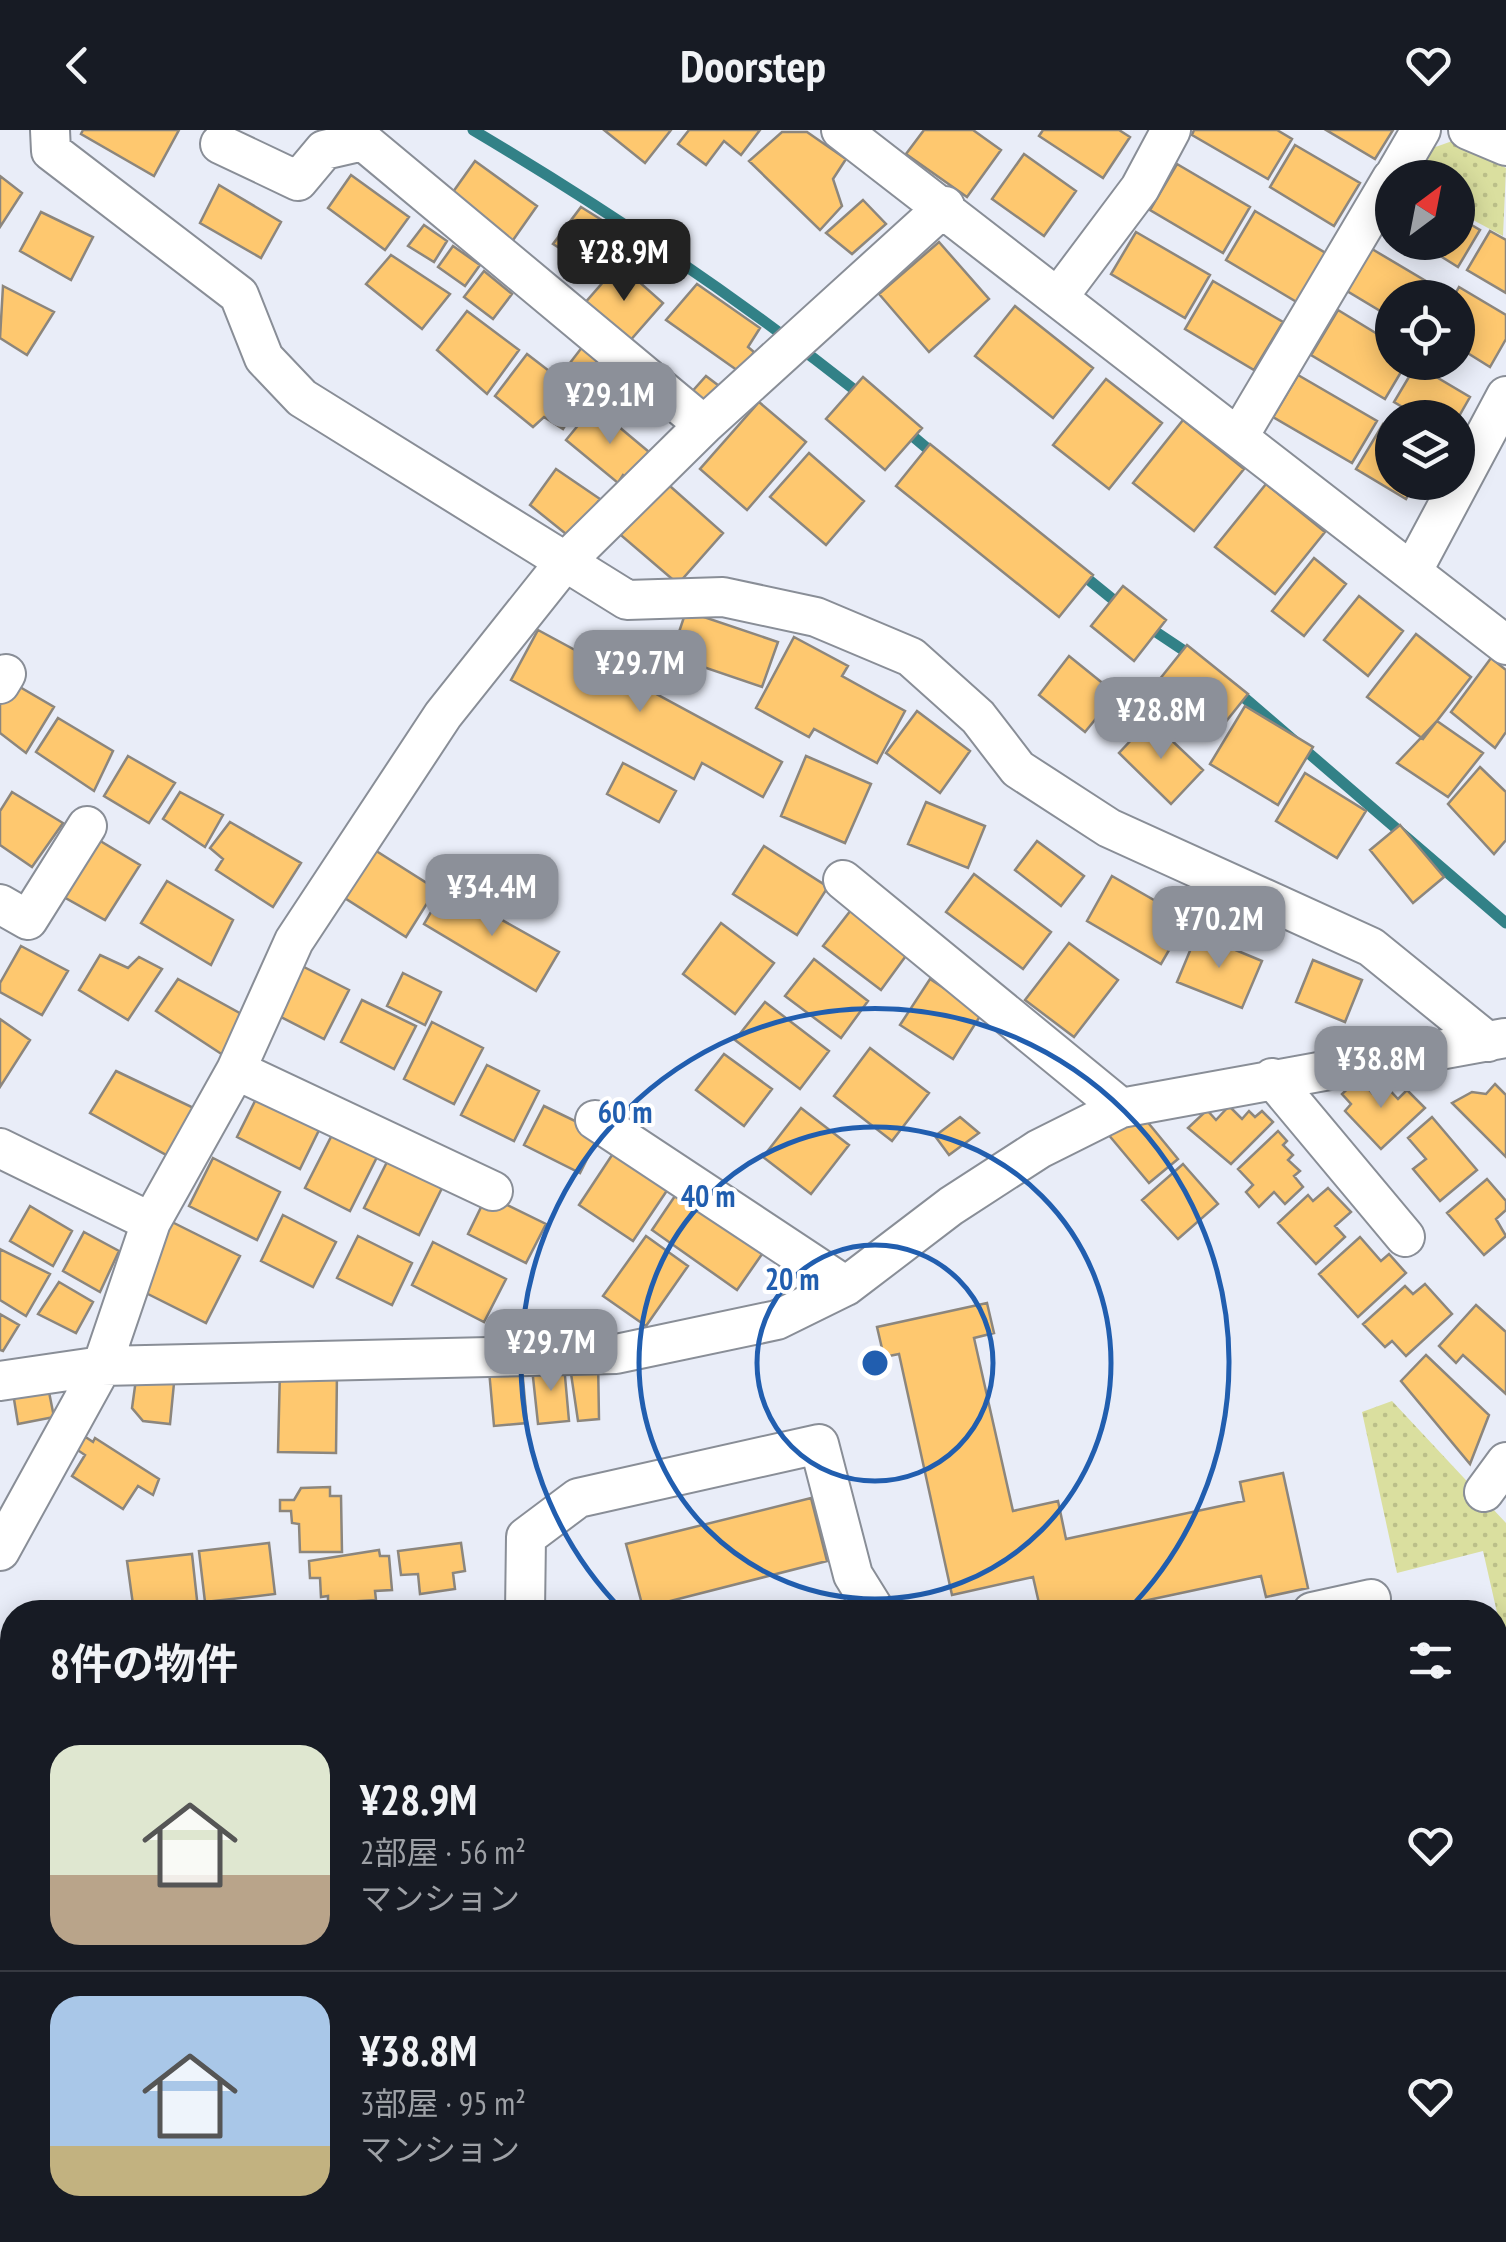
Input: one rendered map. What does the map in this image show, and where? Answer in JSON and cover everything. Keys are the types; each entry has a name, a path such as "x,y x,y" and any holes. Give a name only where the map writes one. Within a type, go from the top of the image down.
{"street":[{"path":"50,130 51,151 239,295 264,358 302,398 564,563 626,600 722,596 816,617 910,657 978,717 1018,769 1109,828 1370,947 1497,1040"},
{"path":"841,130 945,206 1506,644"},
{"path":"1060,296 1140,188 1171,130"},
{"path":"1404,160 1421,130"},
{"path":"1468,130 1506,146"},
{"path":"220,144 298,181 324,150 363,141 704,424"},
{"path":"0,1551 102,1366 152,1222 236,1070 294,940 443,714 564,563 704,424 782,358 945,206"},
{"path":"1239,436 1375,208"},
{"path":"1412,572 1506,396"},
{"path":"0,904 28,920 88,826"},
{"path":"843,880 1122,1108"},
{"path":"0,1381 102,1366 616,1354 777,1320 846,1286 950,1206 1040,1149 1122,1108 1497,1040"},
{"path":"236,1070 494,1190"},
{"path":"1272,1078 1405,1237"},
{"path":"595,1120 846,1286"},
{"path":"0,1148 152,1222"},
{"path":"525,1600 526,1537 578,1498 819,1444 854,1575 869,1600"},
{"path":"1366,1600 1371,1599"}],"green space":[{"path":"1455,140 1506,168 1503,236 1475,221 1475,160 1424,160 1430,149"},
{"path":"1392,1401 1506,1523 1506,1600 1494,1600 1483,1551 1397,1573 1362,1412"}],"building":[{"path":"83,130 179,130 154,176 81,134"},
{"path":"604,130 671,130 645,163"},
{"path":"689,130 760,130 741,155 724,141 706,165 678,144"},
{"path":"924,130 973,130 1001,150 967,197 906,154"},
{"path":"1043,130 1119,130 1130,137 1103,178 1039,136"},
{"path":"1194,130 1277,130 1292,139 1268,179 1192,135"},
{"path":"1326,130 1393,130 1375,159"},
{"path":"782,132 807,132 846,159 833,179 842,206 820,230 749,161"},
{"path":"1295,145 1360,183 1334,226 1270,187"},
{"path":"1024,154 1076,191 1044,236 992,199"},
{"path":"475,161 537,206 511,243 448,199"},
{"path":"1177,164 1250,207 1223,253 1150,210"},
{"path":"351,175 409,217 385,250 328,208"},
{"path":"0,176 22,193 0,227"},
{"path":"219,185 281,222 261,258 200,223"},
{"path":"863,200 886,224 852,254 826,233"},
{"path":"581,207 629,237 606,267 572,256 553,244"},
{"path":"1255,211 1329,255 1300,304 1226,260"},
{"path":"41,212 93,237 71,280 20,251"},
{"path":"424,225 447,241 434,262 408,246"},
{"path":"1490,231 1506,240 1506,293 1467,270"},
{"path":"1136,232 1210,275 1185,318 1111,274"},
{"path":"939,242 989,299 929,352 879,294"},
{"path":"453,246 480,265 465,286 438,267"},
{"path":"1372,249 1375,260 1390,260 1424,280 1375,280 1375,308 1347,291"},
{"path":"391,255 450,294 422,329 366,284"},
{"path":"619,264 663,303 628,343 584,304"},
{"path":"484,271 512,294 493,319 464,297"},
{"path":"1213,281 1283,322 1254,370 1185,329"},
{"path":"697,284 760,328 748,347 754,352 741,373 666,320"},
{"path":"3,286 54,312 27,355 0,338"},
{"path":"1475,297 1506,315 1506,339 1490,367 1475,358"},
{"path":"1015,306 1093,368 1053,418 975,356"},
{"path":"1338,310 1375,333 1375,380 1396,380 1385,399 1311,355"},
{"path":"467,311 519,350 487,394 437,350"},
{"path":"583,346 614,373 596,394 563,372"},
{"path":"527,354 583,397 563,429 544,417 533,427 495,396"},
{"path":"1298,375 1375,420 1375,424 1352,463 1273,417"},
{"path":"706,376 727,392 710,410 689,395"},
{"path":"863,377 922,428 885,470 826,419"},
{"path":"620,379 647,399 633,418 606,399"},
{"path":"1106,379 1162,423 1109,489 1053,445"},
{"path":"1407,380 1441,380 1470,397 1468,400 1395,400"},
{"path":"759,402 806,442 747,510 700,469"},
{"path":"594,406 655,457 635,484 623,475 618,483 566,440"},
{"path":"1183,420 1244,469 1194,531 1133,483"},
{"path":"1375,437 1375,480 1356,469"},
{"path":"930,444 1093,575 1059,617 896,486"},
{"path":"809,453 864,501 826,545 770,497"},
{"path":"556,469 600,499 571,538 530,505"},
{"path":"662,479 723,533 678,584 616,531"},
{"path":"1266,484 1325,532 1275,594 1215,547"},
{"path":"1314,558 1346,584 1304,636 1272,611"},
{"path":"1123,586 1166,620 1134,661 1091,626"},
{"path":"1359,596 1403,631 1368,676 1324,640"},
{"path":"686,611 778,642 762,687 671,656"},
{"path":"538,630 782,762 763,797 702,763 694,779 511,680"},
{"path":"1416,634 1471,677 1423,739 1367,697"},
{"path":"794,637 848,666 842,676 905,711 877,763 814,729 809,737 756,708"},
{"path":"1187,645 1248,694 1212,739 1151,690"},
{"path":"1069,656 1116,694 1085,732 1039,695"},
{"path":"1491,658 1506,670 1506,732 1495,748 1451,712"},
{"path":"13,683 54,707 26,753 0,733 0,702"},
{"path":"1245,706 1313,747 1278,805 1210,764"},
{"path":"917,711 970,751 940,793 886,753"},
{"path":"58,718 113,751 94,791 36,752"},
{"path":"1150,720 1203,770 1171,804 1119,753"},
{"path":"1437,721 1483,753 1448,797 1397,763"},
{"path":"128,756 175,783 149,823 104,796"},
{"path":"806,756 871,784 845,843 781,816"},
{"path":"623,763 676,791 659,822 607,794"},
{"path":"1480,767 1506,792 1506,840 1494,854 1448,804"},
{"path":"1305,773 1366,811 1337,858 1276,821"},
{"path":"12,792 63,823 32,867 0,845 0,811"},
{"path":"180,792 223,815 205,847 163,819"},
{"path":"926,802 985,826 968,868 908,844"},
{"path":"230,822 301,863 273,907 216,870 223,859 210,848"},
{"path":"1400,825 1444,877 1413,903 1370,850"},
{"path":"97,839 140,865 105,920 62,896"},
{"path":"1037,841 1084,876 1061,906 1015,870"},
{"path":"764,846 828,887 797,935 733,894"},
{"path":"370,847 436,889 406,937 340,895"},
{"path":"974,874 1051,932 1023,969 946,912"},
{"path":"1112,876 1187,919 1161,964 1087,921"},
{"path":"167,881 233,920 211,965 141,923"},
{"path":"445,888 559,952 536,991 424,924"},
{"path":"851,910 908,953 881,990 823,946"},
{"path":"721,923 774,963 735,1014 683,974"},
{"path":"1197,934 1262,961 1242,1008 1177,982"},
{"path":"1069,943 1118,980 1074,1037 1025,1000"},
{"path":"21,946 68,971 42,1015 0,992 0,983"},
{"path":"100,955 128,968 139,957 162,969 128,1020 79,990"},
{"path":"814,959 868,1001 841,1038 785,996"},
{"path":"1313,960 1362,980 1345,1022 1296,1002"},
{"path":"302,966 349,990 324,1039 277,1015"},
{"path":"403,973 441,992 425,1025 387,1006"},
{"path":"178,979 245,1016 223,1055 156,1011"},
{"path":"930,979 982,1013 953,1059 900,1025"},
{"path":"362,1000 416,1026 394,1069 341,1042"},
{"path":"765,1002 829,1051 800,1089 735,1040"},
{"path":"0,1019 30,1040 0,1087"},
{"path":"432,1022 483,1048 454,1104 404,1079"},
{"path":"870,1048 929,1093 892,1141 834,1096"},
{"path":"724,1054 772,1089 744,1126 696,1090"},
{"path":"487,1065 539,1091 514,1141 461,1115"},
{"path":"116,1071 198,1110 170,1157 90,1113"},
{"path":"1359,1078 1372,1093 1383,1083 1398,1099 1407,1090 1425,1108 1381,1149 1345,1111 1351,1104 1342,1094"},
{"path":"1495,1084 1506,1095 1506,1157 1452,1103 1472,1092 1486,1094"},
{"path":"258,1095 321,1126 300,1169 237,1137"},
{"path":"544,1106 600,1133 580,1173 524,1145"},
{"path":"1229,1106 1242,1119 1249,1111 1255,1117 1262,1111 1273,1122 1231,1164 1188,1128 1207,1110 1216,1120"},
{"path":"801,1108 849,1145 811,1194 763,1157"},
{"path":"1136,1108 1178,1159 1149,1183 1107,1133"},
{"path":"960,1117 979,1133 949,1155 935,1136"},
{"path":"1432,1117 1477,1170 1440,1201 1413,1169 1426,1159 1408,1138"},
{"path":"1278,1131 1287,1141 1283,1145 1293,1155 1288,1160 1300,1171 1294,1176 1303,1187 1285,1204 1274,1192 1259,1207 1246,1192 1253,1185 1238,1169"},
{"path":"333,1133 378,1155 350,1211 305,1188"},
{"path":"618,1146 672,1183 633,1241 579,1205"},
{"path":"213,1158 280,1192 257,1240 189,1206"},
{"path":"388,1160 442,1188 419,1235 364,1208"},
{"path":"1183,1164 1218,1204 1178,1239 1142,1200"},
{"path":"1487,1179 1506,1201 1506,1210 1496,1219 1506,1236 1484,1255 1447,1213"},
{"path":"681,1187 767,1247 737,1290 652,1230"},
{"path":"1328,1188 1351,1212 1335,1226 1345,1237 1316,1264 1278,1223 1308,1195 1313,1201"},
{"path":"487,1195 546,1224 526,1263 468,1234"},
{"path":"30,1206 72,1231 53,1266 10,1241"},
{"path":"283,1215 336,1242 313,1287 261,1261"},
{"path":"172,1222 240,1256 206,1323 138,1289"},
{"path":"84,1232 119,1251 100,1292 63,1271"},
{"path":"358,1236 412,1263 392,1305 337,1278"},
{"path":"646,1236 688,1266 646,1326 603,1296"},
{"path":"1360,1237 1381,1261 1389,1254 1406,1273 1358,1317 1319,1274"},
{"path":"433,1242 506,1279 484,1322 412,1285"},
{"path":"0,1249 50,1274 26,1316 0,1300"},
{"path":"59,1282 93,1302 76,1333 38,1314"},
{"path":"1425,1284 1452,1314 1406,1356 1392,1341 1385,1347 1363,1324 1405,1286 1413,1294"},
{"path":"987,1303 994,1333 974,1338 1013,1511 1058,1501 1066,1539 1244,1501 1240,1482 1283,1473 1308,1588 1266,1597 1261,1576 1148,1600 1038,1600 1033,1577 952,1595 899,1354 884,1357 877,1327"},
{"path":"1476,1305 1506,1332 1506,1394 1463,1355 1456,1363 1439,1346"},
{"path":"0,1314 19,1325 3,1351 0,1350"},
{"path":"1426,1355 1489,1415 1470,1464 1401,1381"},
{"path":"598,1358 599,1419 578,1421 569,1360"},
{"path":"564,1365 569,1421 538,1424 532,1368"},
{"path":"522,1368 527,1423 494,1426 489,1370"},
{"path":"280,1370 337,1371 336,1453 278,1452"},
{"path":"136,1379 174,1383 170,1424 143,1421 132,1408"},
{"path":"48,1387 54,1417 18,1424 13,1393"},
{"path":"84,1436 93,1442 95,1438 159,1479 153,1495 138,1486 123,1509 72,1476 85,1455 76,1449"},
{"path":"330,1487 330,1496 341,1496 342,1552 300,1552 299,1524 292,1523 291,1511 280,1511 280,1500 294,1500 301,1488"},
{"path":"811,1498 827,1561 674,1600 641,1600 626,1544"},
{"path":"269,1543 275,1594 205,1600 199,1551"},
{"path":"461,1543 465,1571 453,1573 455,1589 420,1594 418,1574 401,1575 398,1551"},
{"path":"379,1550 380,1556 389,1556 392,1590 375,1591 376,1600 328,1600 328,1596 321,1597 320,1578 310,1578 309,1561"},
{"path":"192,1554 197,1600 132,1600 127,1561"}],"waterway":[{"path":"473,130 674,258 865,398"},
{"path":"903,428 935,455"},
{"path":"1078,571 1121,606"},
{"path":"1144,624 1195,658"},
{"path":"1233,688 1506,923"}]}
